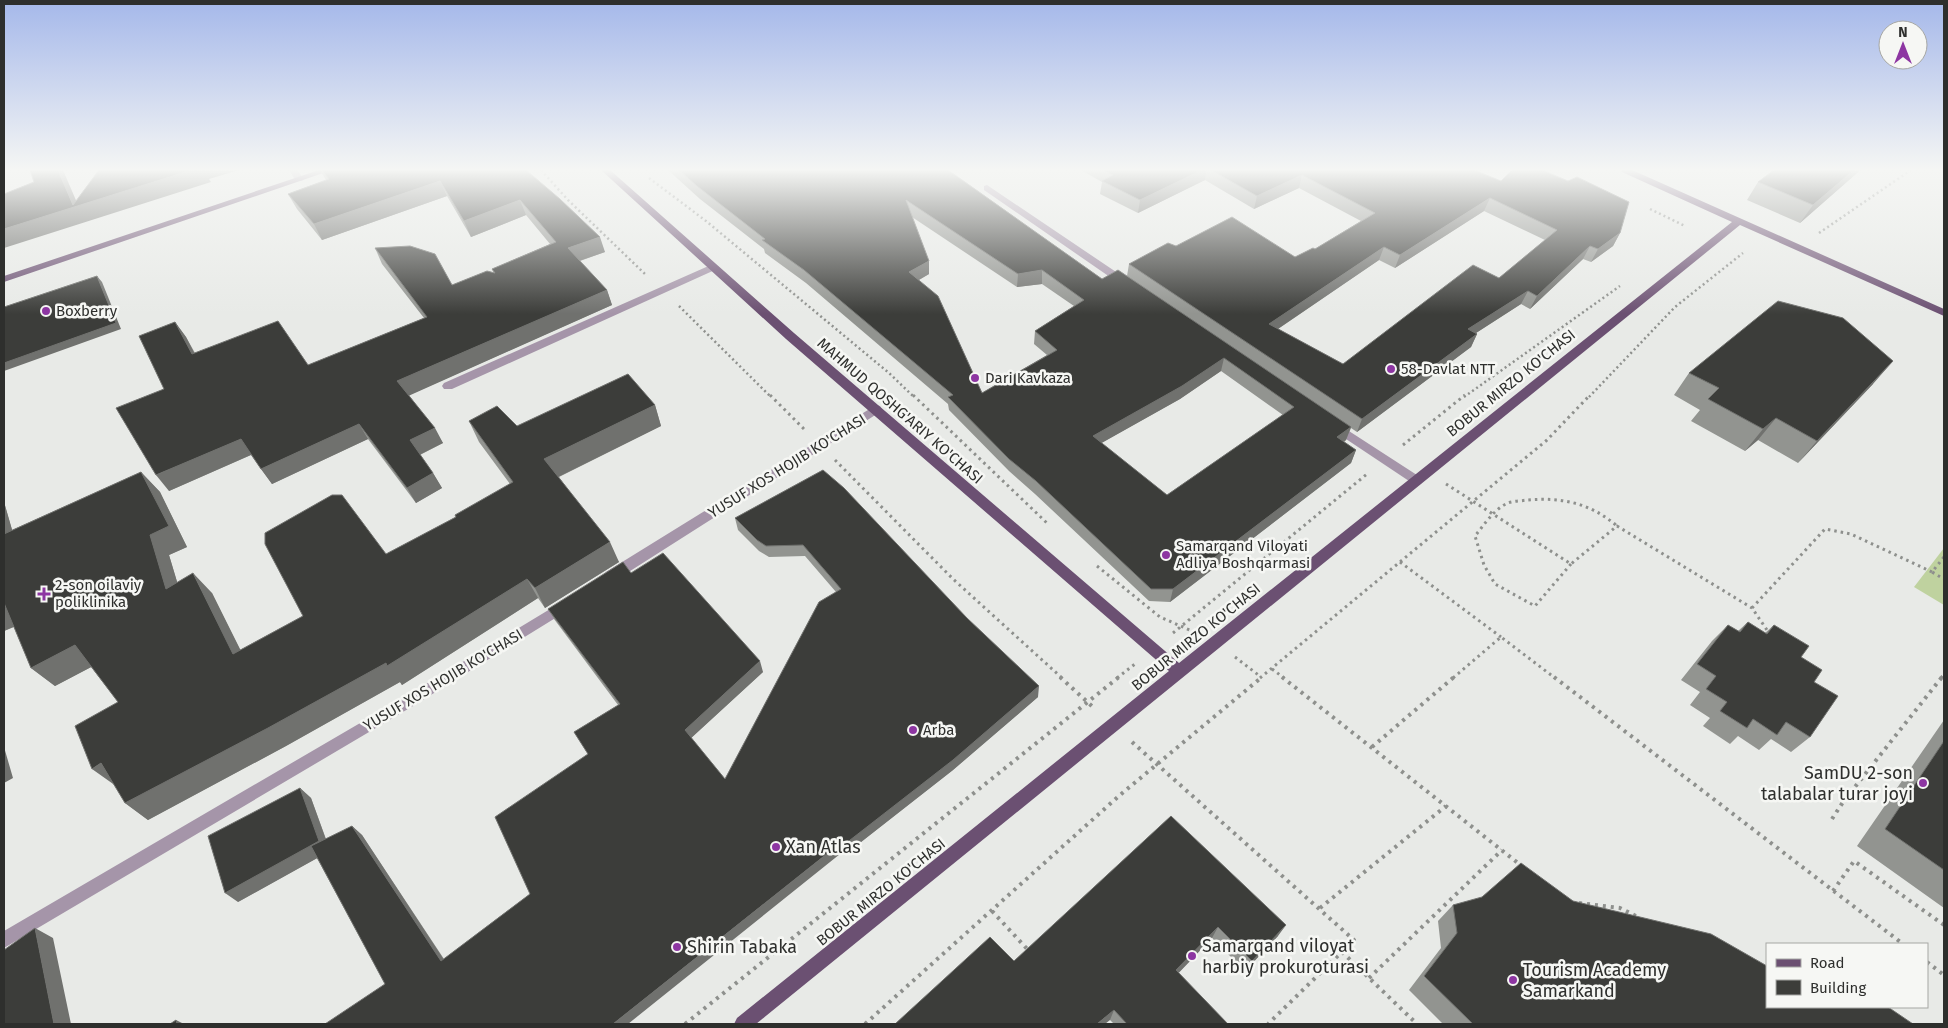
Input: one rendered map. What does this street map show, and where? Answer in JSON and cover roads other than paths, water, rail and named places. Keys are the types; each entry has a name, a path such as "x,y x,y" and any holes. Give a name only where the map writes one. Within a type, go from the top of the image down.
{"main road":[{"path":"4,278 183,218"},
{"name":"MAHMUD QOSHG'ARIY KO'CHASI","path":"658,218 1179,671"},
{"path":"1735,218 1944,313"},
{"name":"BOBUR MIRZO KO'CHASI","path":"743,1024 1112,724 1740,220"}],"street":[{"path":"1030,218 1130,286"},
{"path":"448,386 713,267"},
{"name":"YUSUF XOS HOJIB KO'CHASI","path":"602,582 876,409"},
{"path":"1330,422 1416,480"},
{"name":"YUSUF XOS HOJIB KO'CHASI","path":"4,940 408,702 576,598"}],"place":[{"name":"Boxberry","path":"46,311"},
{"name":"58-Davlat NTT","path":"1391,369"},
{"name":"Dari Kavkaza","path":"975,378"},
{"name":"Samarqand Viloyati Adliya Boshqarmasi","path":"1166,555"},
{"name":"2-son oilaviy poliklinika","path":"44,594"},
{"name":"Arba","path":"913,730"},
{"name":"SamDU 2-son talabalar turar joyi","path":"1923,783"},
{"name":"Xan Atlas","path":"776,847"},
{"name":"Shirin Tabaka","path":"677,947"},
{"name":"Samarqand viloyat harbiy prokuroturasi","path":"1192,956"},
{"name":"Tourism Academy Samarkand","path":"1513,980"}]}
